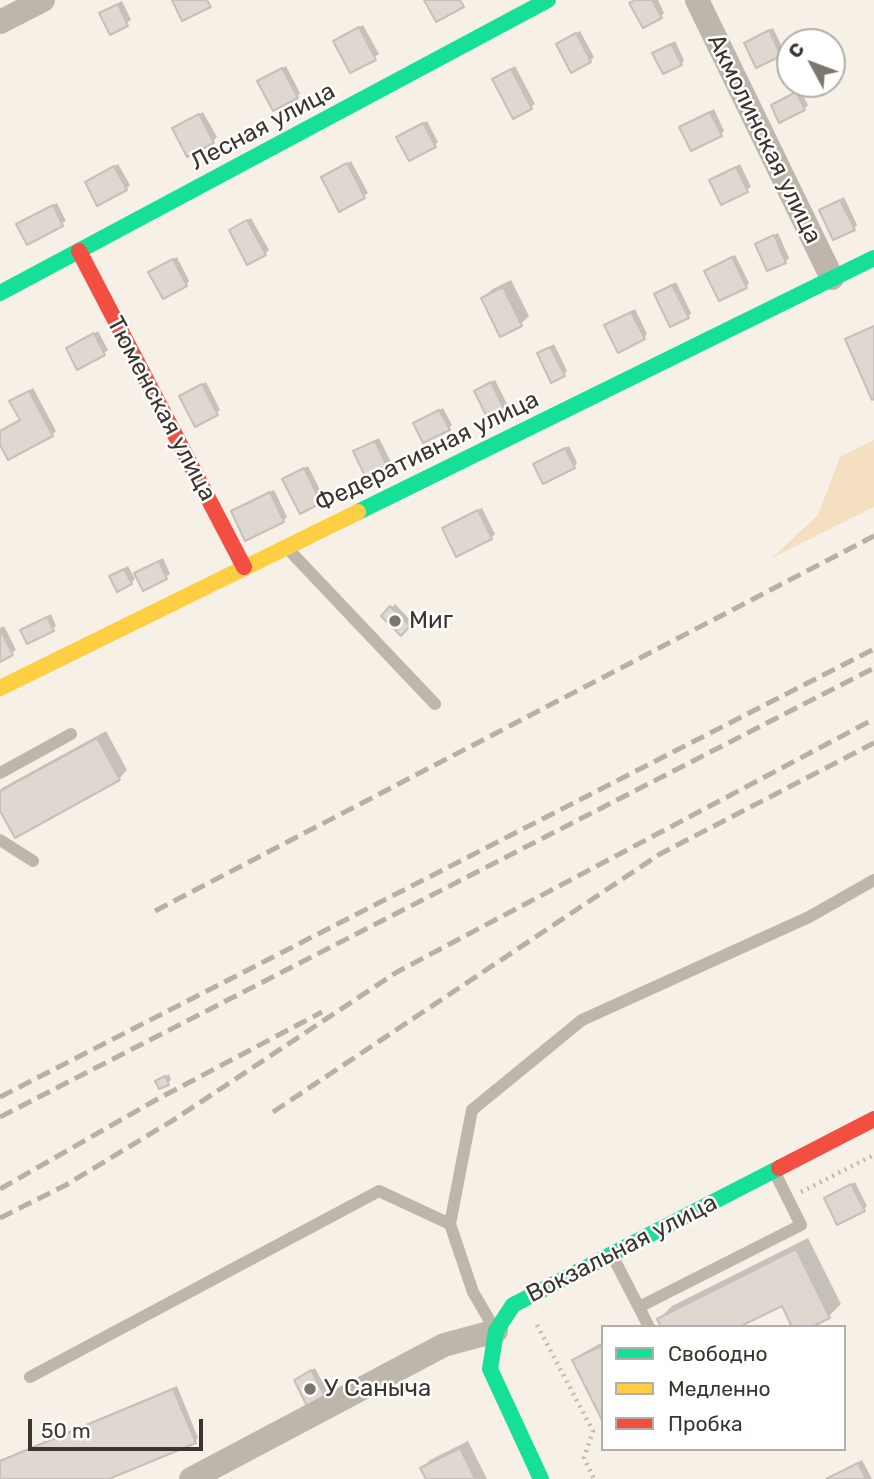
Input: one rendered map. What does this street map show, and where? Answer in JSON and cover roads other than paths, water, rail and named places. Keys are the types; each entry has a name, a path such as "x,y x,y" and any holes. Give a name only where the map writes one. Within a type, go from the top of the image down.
{"street":[{"path":"0,22 43,0"},
{"name":"Лесная улица","path":"3,284 79,251 548,0"},
{"name":"Акмолинская улица","path":"697,0 832,278"},
{"name":"Тюменская улица","path":"79,251 244,567"},
{"name":"Федеративная улица","path":"0,688 874,258"},
{"name":"Вокзальная улица","path":"496,1331 513,1306 874,1119"},
{"path":"191,1479 444,1345 496,1331 490,1369 541,1479"}],"lane":[{"path":"285,547 435,704"},
{"path":"0,773 71,734"},
{"path":"0,840 33,861"},
{"path":"496,1331 473,1292 450,1224 472,1110 582,1020 809,917 874,880"},
{"path":"639,1307 801,1226 774,1171"},
{"path":"30,1377 379,1191 450,1224"},
{"path":"611,1254 648,1325"}],"railway":[{"path":"155,911 874,536"},
{"path":"0,1097 874,649"},
{"path":"0,1117 874,668"},
{"path":"0,1218 66,1185 175,1119 397,972 874,719"},
{"path":"273,1112 660,854 874,743"},
{"path":"0,1189 154,1101 322,1012"}],"place":[{"name":"Миг","path":"395,621"},
{"name":"У Саныча","path":"310,1389"}]}
